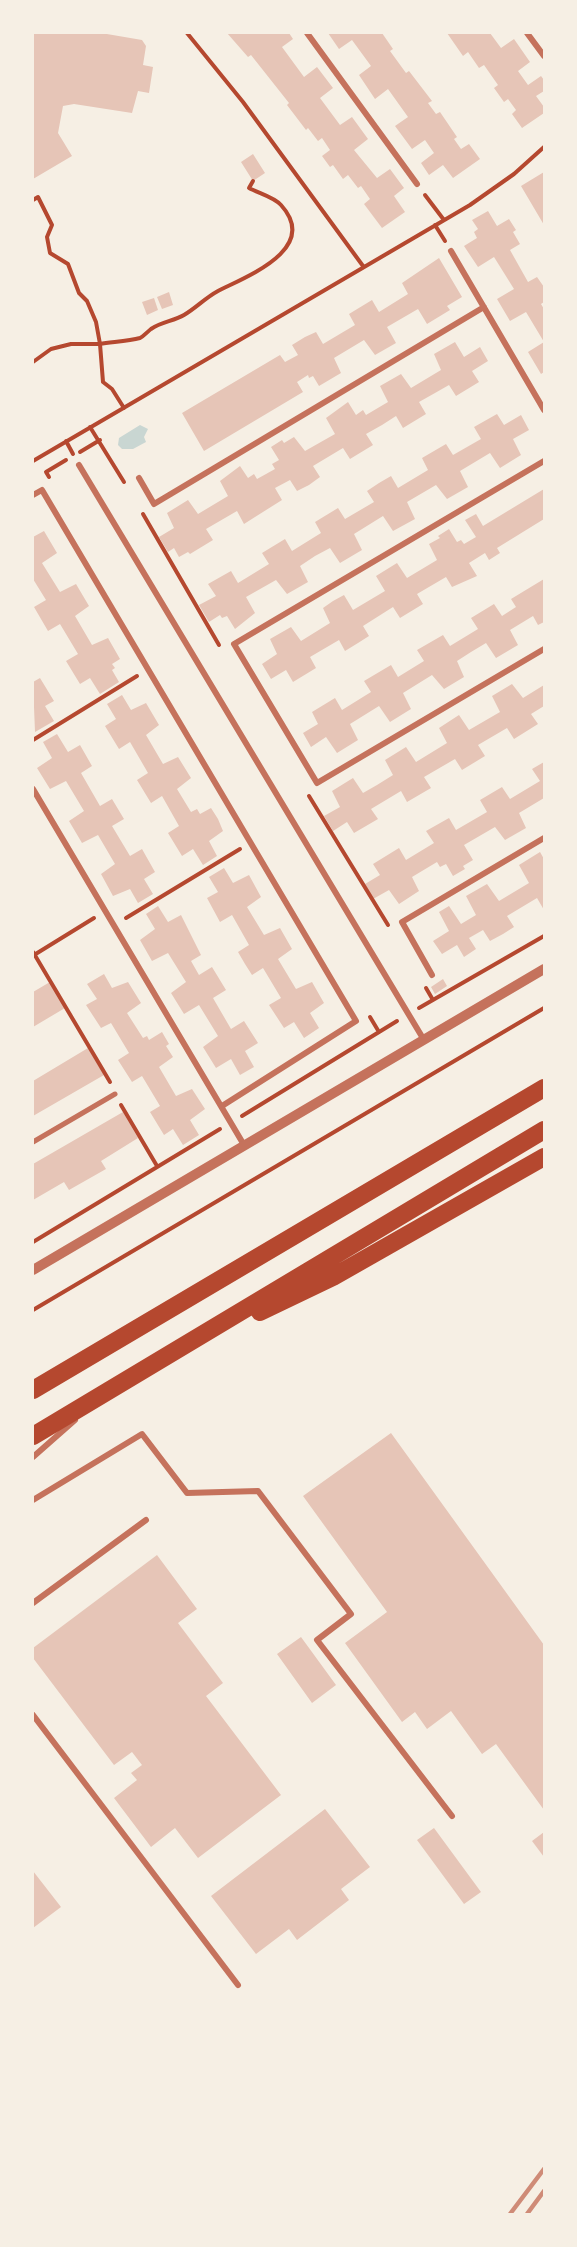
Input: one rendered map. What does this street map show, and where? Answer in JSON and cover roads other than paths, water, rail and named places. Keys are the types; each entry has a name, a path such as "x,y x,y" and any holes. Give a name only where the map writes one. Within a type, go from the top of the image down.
{"highway":[{"path":"33,1390 544,1088"},
{"path":"33,1436 544,1130"},
{"path":"172,1354 333,1277 544,1157"}],"street":[{"path":"307,33 417,184"},
{"path":"527,33 544,56"},
{"path":"452,251 544,410"},
{"path":"138,478 154,504 484,307"},
{"path":"544,461 234,644 317,783 544,649"},
{"path":"79,465 424,1040"},
{"path":"33,495 42,490 356,1021 222,1106"},
{"path":"33,789 244,1145"},
{"path":"432,975 402,922 544,838"},
{"path":"33,1270 544,969"},
{"path":"33,1142 115,1094"},
{"path":"33,1457 109,1390"},
{"path":"33,1500 142,1434 187,1493 258,1491 351,1614 317,1640 452,1816"},
{"path":"33,1603 146,1520"},
{"path":"33,1715 238,1985"}],"railway":[{"path":"510,2214 544,2169"},
{"path":"527,2214 544,2191"}]}
